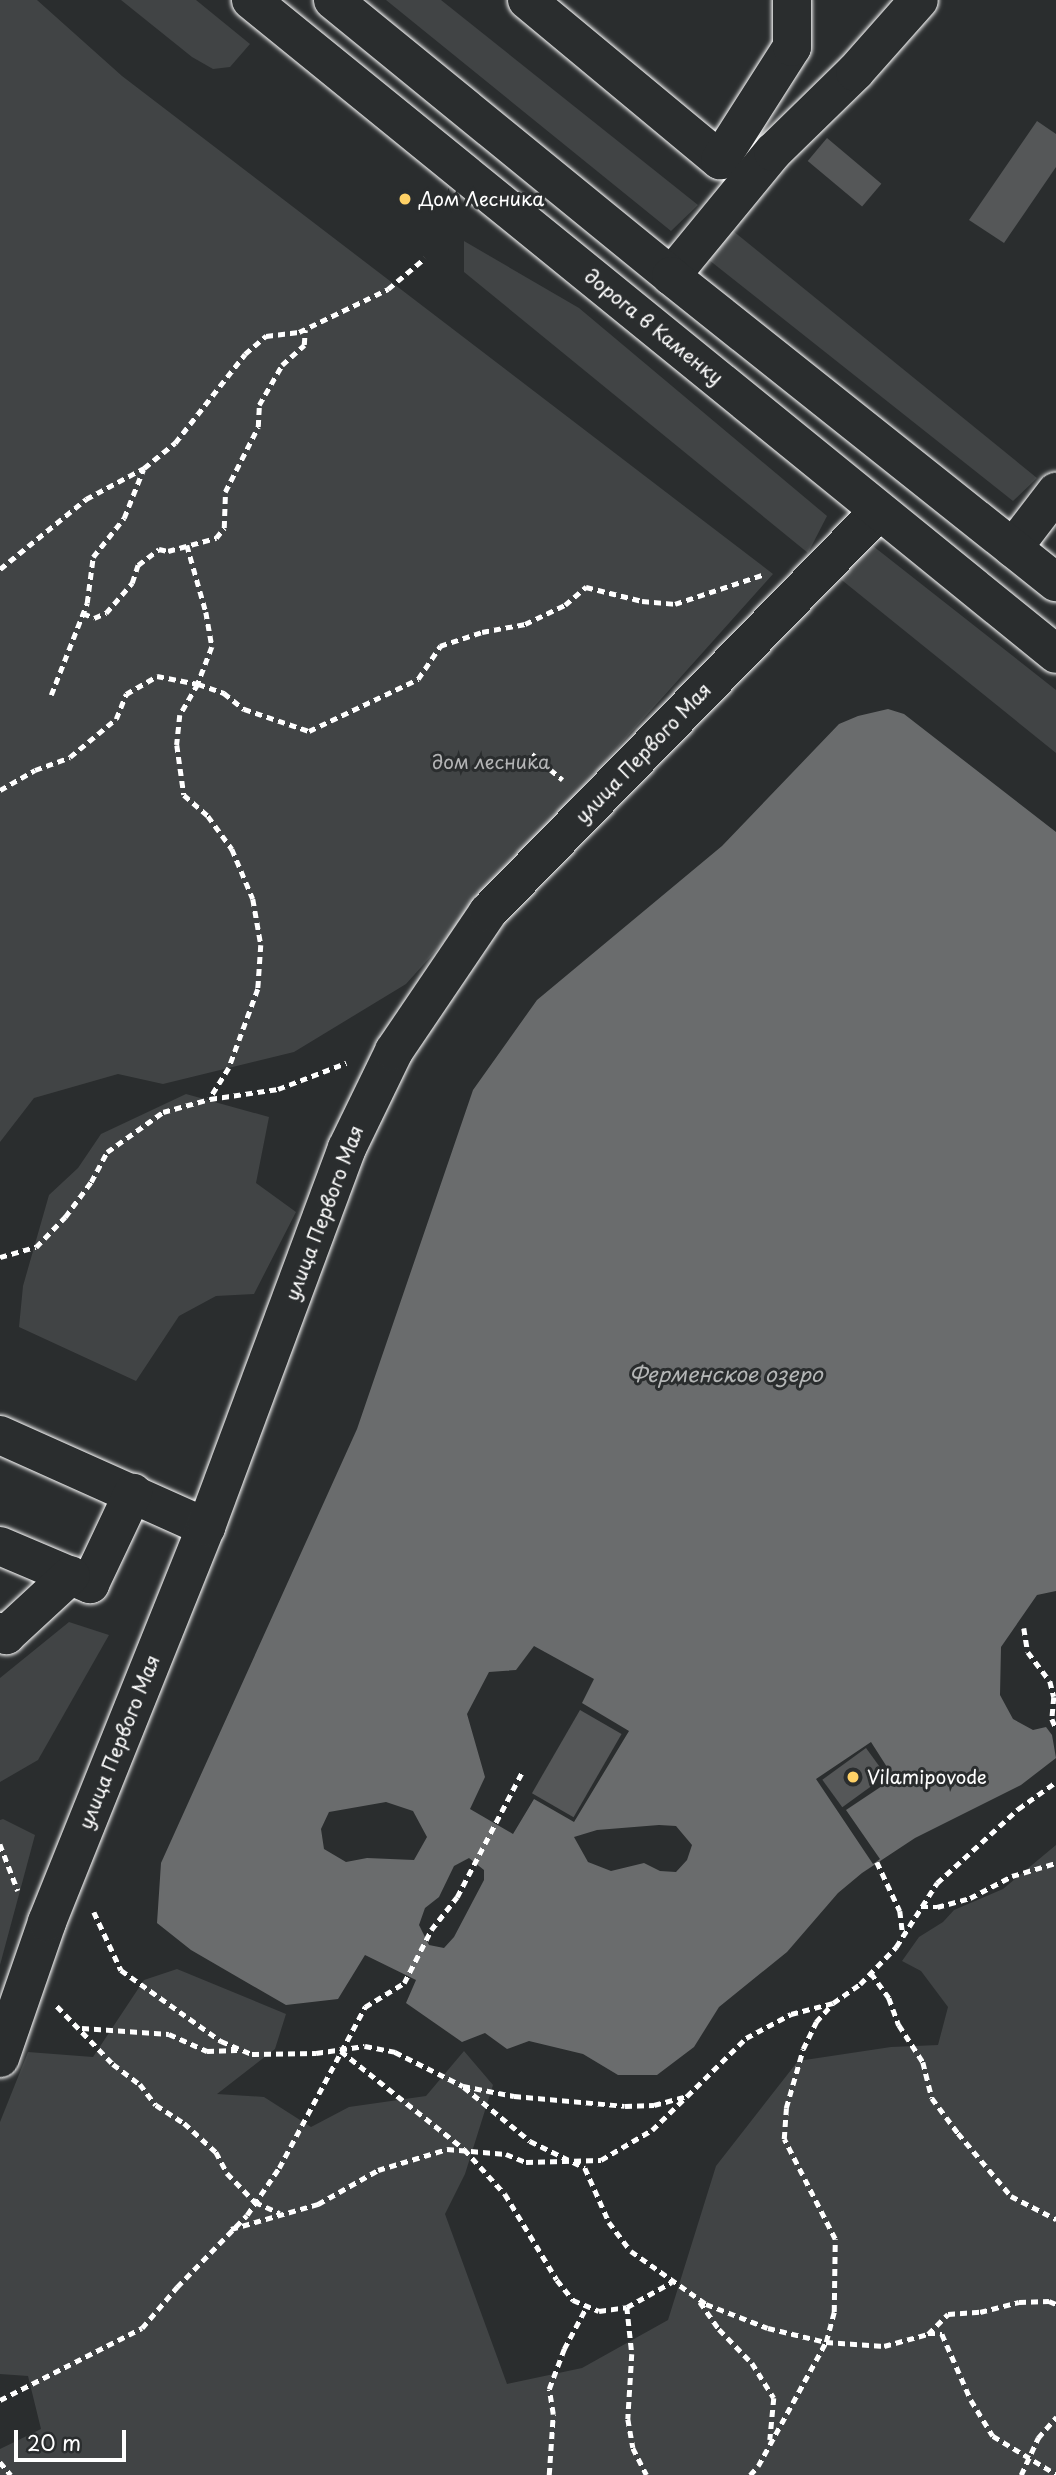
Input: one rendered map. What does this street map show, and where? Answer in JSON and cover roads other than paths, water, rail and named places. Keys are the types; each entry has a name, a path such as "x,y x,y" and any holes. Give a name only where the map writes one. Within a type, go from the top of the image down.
{"main road":[{"name":"дорога в Каменку","path":"251,0 1056,654"},
{"path":"332,0 671,276 1056,582"},
{"path":"527,0 720,160 792,47 792,0"},
{"path":"671,276 773,152 855,72 919,0"},
{"path":"1013,548 1056,492"},
{"name":"улица Первого Мая","path":"0,2058 74,1855 206,1527 347,1148 394,1051 488,912 879,511"},
{"path":"0,1435 206,1527"},
{"path":"0,1546 90,1584 133,1493"},
{"path":"0,1632 6,1635 71,1576"}],"water":[{"name":"Ферменское озеро","path":"888,709 904,714 1056,832 1056,1591 1037,1595 1001,1647 1000,1695 1013,1719 1033,1730 1046,1727 1052,1735 1056,1758 1021,1785 915,1838 862,1873 838,1893 787,1952 719,2007 694,2047 657,2075 618,2075 583,2054 529,2041 507,2049 485,2033 462,2042 406,2003 416,1980 365,1955 338,1999 286,2005 191,1950 157,1923 161,1863 357,1429 473,1090 537,1000 722,846 839,724","holes":["534,1646 594,1679 582,1703 629,1731 574,1822 534,1799 513,1834 470,1809 485,1777 467,1714 489,1672 516,1670","386,1802 413,1811 427,1837 414,1860 367,1858 346,1862 324,1849 321,1829 329,1812","676,1826 692,1845 687,1860 676,1872 660,1871 644,1863 611,1871 588,1862 574,1837 597,1830","469,1858 484,1870 484,1880 454,1937 444,1948 429,1945 419,1925 425,1908 439,1897 454,1866"]}],"place":[{"name":"Дом Лесника","path":"405,199"},
{"name":"Vilamipovode","path":"853,1777"}],"park label":[{"name":"дом лесника","path":"491,762"}]}
